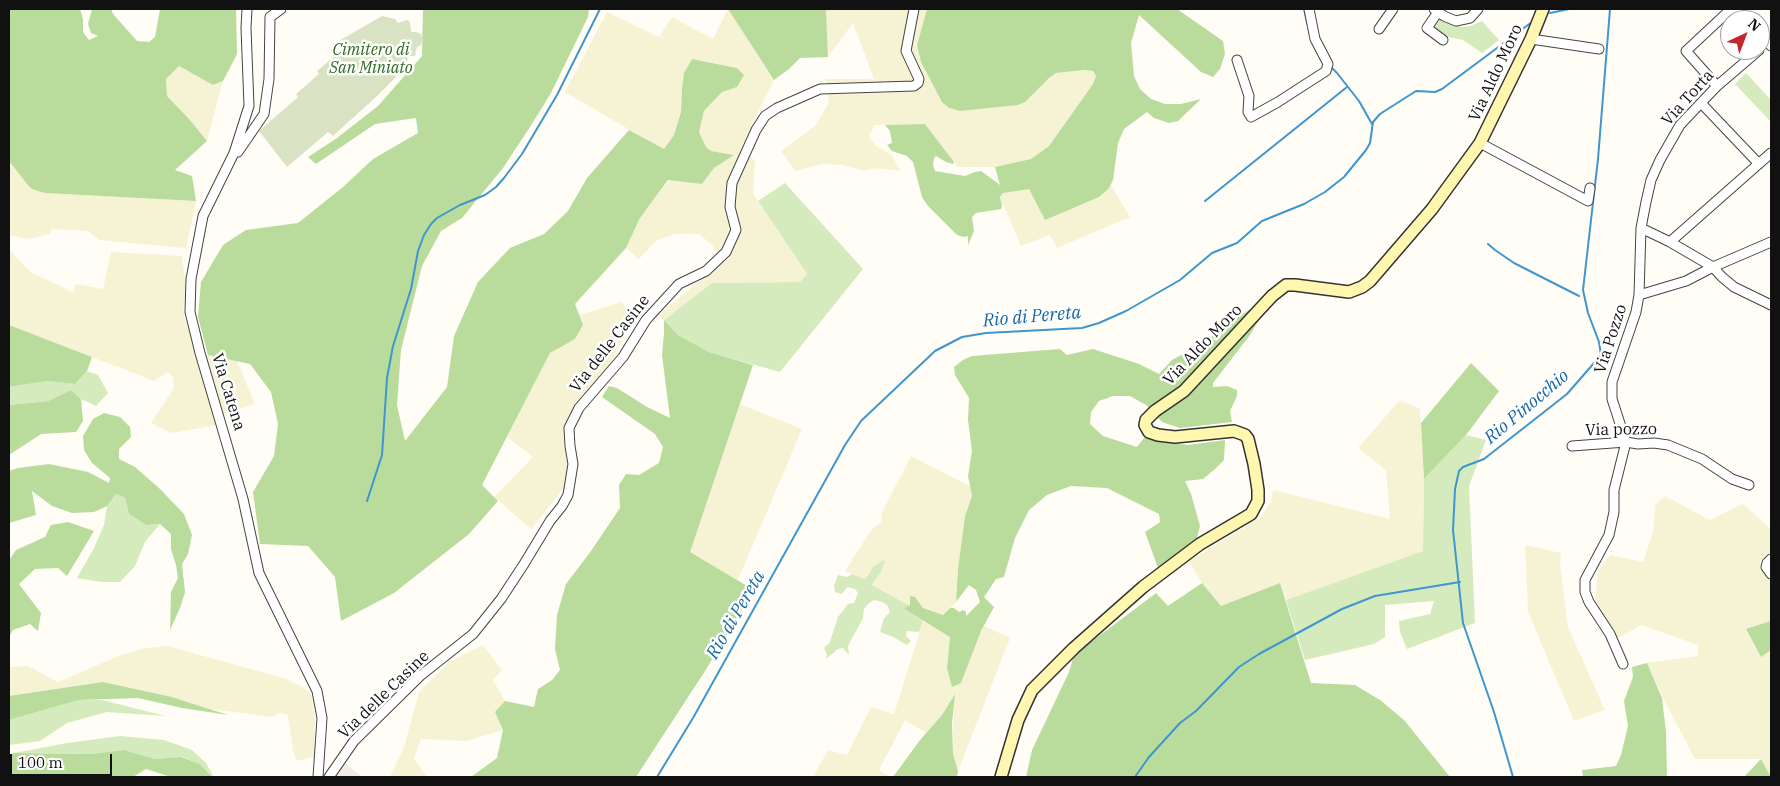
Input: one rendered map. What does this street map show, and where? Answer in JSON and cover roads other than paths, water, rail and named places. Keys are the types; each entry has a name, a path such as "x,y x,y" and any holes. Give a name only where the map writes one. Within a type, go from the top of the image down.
{"main road":[{"name":"Via Aldo Moro","path":"1001,777 1018,720 1032,690 1074,648 1143,587 1200,544 1251,514 1258,501 1254,464 1248,439 1245,435 1234,431 1175,437 1158,435 1146,429 1145,425 1150,416 1184,392 1268,300 1286,285 1345,292 1358,290 1366,285 1432,209 1480,144 1543,9"}],"street":[{"name":"Via Catena","path":"247,9 246,28 250,106 234,153 203,216 191,280 190,312 200,353 243,499 259,573 317,691 322,718 318,777"},
{"path":"228,167 264,114 269,79 270,17 281,9"},
{"name":"Via delle Casine","path":"329,777 354,741 420,676 473,634 524,564 568,495 573,464 570,428 579,408 624,357 646,320 679,284 706,271 726,252 736,230 730,207 732,183 756,130 766,116 777,108 820,89 914,86 918,83 919,78 906,51 914,9"},
{"path":"1237,60 1249,96 1248,112 1251,117 1326,71 1328,64 1316,39 1309,9"},
{"path":"1379,29 1393,9"},
{"path":"1443,40 1427,28 1436,10 1452,20 1462,21 1470,18 1478,9"},
{"path":"1717,86 1686,51 1732,9"},
{"path":"1530,39 1599,48"},
{"name":"Via Torta","path":"1639,295 1641,228 1651,180 1660,160 1680,125 1717,86 1749,60"},
{"path":"1701,103 1759,164"},
{"path":"1480,144 1588,201 1590,188"},
{"path":"1670,242 1771,154"},
{"path":"1641,228 1670,242 1713,267 1734,287 1771,305"},
{"name":"Via Pozzo","path":"1623,664 1610,634 1589,602 1585,592 1585,580 1609,535 1614,512 1614,490 1626,442 1612,398 1612,382 1636,312 1639,295 1686,281 1771,242"},
{"name":"Via pozzo","path":"1572,446 1626,442 1668,445 1702,458 1732,480 1749,486"},
{"path":"1771,559 1766,567 1771,574"}],"waterway":[{"path":"367,501 382,455 387,378 393,346 411,289 418,251 424,235 437,218 460,205 485,195 504,178 522,154 557,95 600,9"},
{"path":"1304,9 1311,39"},
{"name":"Rio di Pereta","path":"1550,13 1569,9"},
{"name":"Rio Pinocchio","path":"1513,777 1494,712 1463,623 1453,530 1455,489 1459,471 1463,467 1484,459 1567,394 1601,355 1599,342 1588,313 1583,290 1598,159 1610,9"},
{"name":"Rio di Pereta","path":"657,777 693,718 845,445 861,421 935,351 962,337 986,333 1082,328 1126,311 1180,280 1212,253 1237,243 1262,221 1304,204 1325,192 1344,177 1366,150 1370,143 1373,122 1380,114 1416,91 1435,92 1442,89 1532,22"},
{"path":"1314,46 1321,59"},
{"path":"1330,66 1359,101 1372,124"},
{"path":"1205,201 1347,87"},
{"path":"1488,244 1514,263 1579,296"},
{"path":"1135,777 1149,757 1180,723 1196,711 1239,667 1259,654 1342,609 1375,596 1460,582"}],"park label":[{"name":"Cimitero di San Miniato","path":"371,59"}]}
